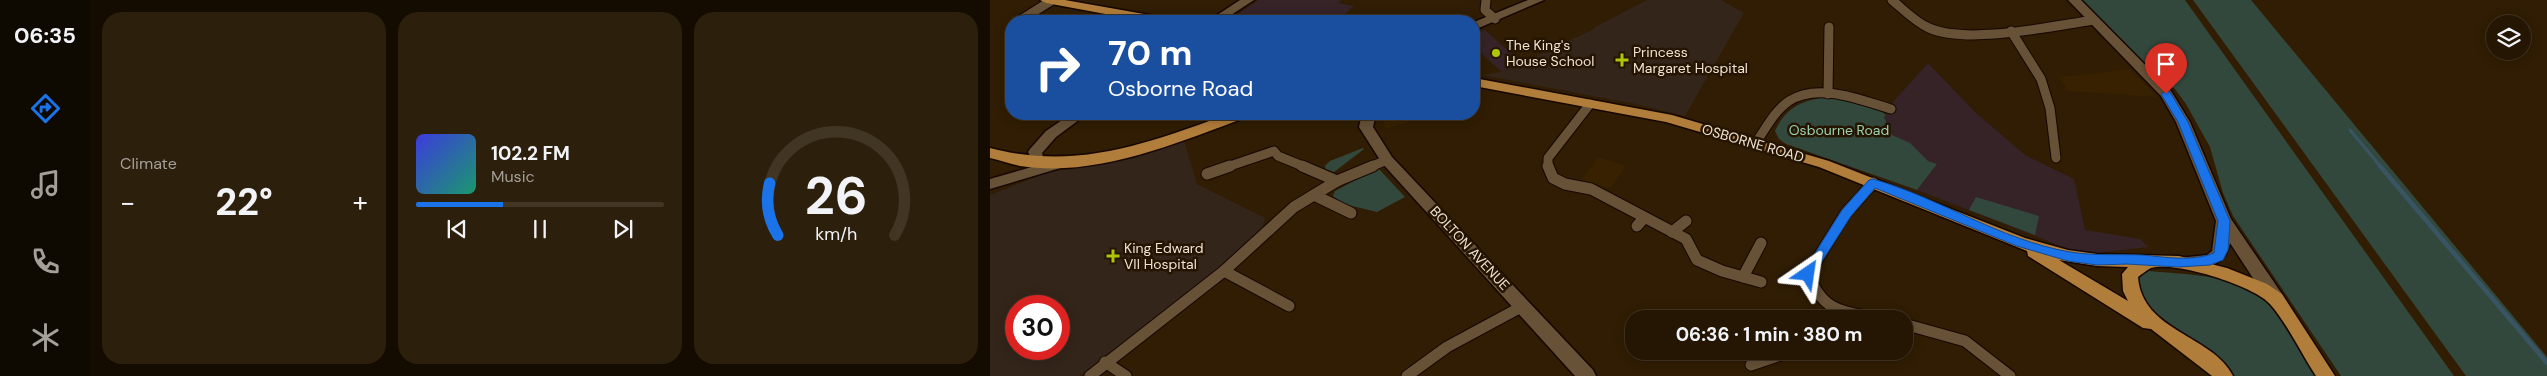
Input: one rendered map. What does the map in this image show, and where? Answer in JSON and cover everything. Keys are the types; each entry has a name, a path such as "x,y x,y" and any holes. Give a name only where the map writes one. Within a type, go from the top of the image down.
{"main road":[{"path":"1049,0 1129,15"},
{"name":"OSBORNE ROAD","path":"1480,83 1667,118 1824,164 2021,243 2068,256 2087,259 2179,262 2221,272 2244,280 2276,299"},
{"path":"990,153 1010,160 1038,162 1068,161 1150,146 1225,120"},
{"name":"OSBORNE ROAD","path":"2021,243 2116,304 2163,331"},
{"path":"2158,261 2137,267 2130,274 2128,284 2135,300 2163,331 2197,352 2224,376"},
{"path":"2276,299 2326,376"}],"street":[{"path":"1028,15 1049,0"},
{"path":"1225,15 1248,0"},
{"path":"1486,0 1485,10 1495,19"},
{"path":"1480,24 1538,0"},
{"path":"1892,0 1923,25 1934,30 1958,33 2010,31 2094,20"},
{"path":"2074,0 2166,94 2183,122 2224,221 2276,299"},
{"path":"1230,15 1236,9"},
{"path":"1828,94 1829,27"},
{"path":"2010,31 2042,79 2050,108 2056,158"},
{"path":"1755,144 1788,101 1803,94 1828,94 1853,98 1891,109"},
{"path":"1590,104 1548,158 1548,169 1553,178 1565,184 1591,190 1641,222 1672,232 1686,239 1697,260 1722,271 1761,282"},
{"path":"1038,162 1035,152 1042,142 1072,120"},
{"name":"BOLTON AVENUE","path":"1368,120 1366,127 1387,160 1587,376"},
{"path":"1207,174 1274,151 1278,156 1337,181"},
{"path":"1090,376 1105,362 1224,271 1267,234 1294,207 1337,181 1387,160"},
{"path":"990,184 1068,161"},
{"path":"1830,310 1814,290 1808,274 1846,213 1873,183"},
{"path":"1314,195 1351,213"},
{"path":"2179,262 2205,262 2218,257 2222,250 2224,221"},
{"path":"1672,232 1686,222"},
{"path":"1743,277 1761,243"},
{"path":"1224,271 1289,306"},
{"path":"1407,376 1446,348 1524,306"},
{"path":"1913,326 1966,341 2010,376"},
{"path":"1751,365 1766,360"},
{"path":"1105,362 1126,376"}],"shaded area":[{"path":"1259,0 1341,0 1338,3 1354,6 1344,15 1238,14"},
{"name":"Princess Margaret Hospital","path":"1647,0 1721,0 1744,13 1685,116 1636,104 1482,75 1502,72 1592,30"},
{"name":"The King's House School","path":"1485,30 1521,63 1502,72 1480,52 1480,32"},
{"path":"1928,63 1974,111 2025,155 2074,179 2085,230 2140,239 2148,247 2088,254 2076,252 1917,190 1937,164 1928,161 1910,144 1892,135 1884,117 1894,106 1892,103"},
{"path":"2130,69 2157,97 2068,91 2059,77"},
{"path":"1383,120 1410,120 1405,123 1385,129"},
{"name":"King Edward VII Hospital","path":"1184,141 1197,184 1265,218 1261,233 1227,264 1079,376 990,376 990,195 1049,172 1092,165"},
{"path":"1598,157 1626,166 1610,188 1581,180"}],"green space":[{"path":"2080,0 2185,0 2454,376 2341,376 2233,216 2223,193 2210,147 2186,104 2175,89 2152,72"},
{"path":"2193,0 2251,0 2547,357 2547,376 2466,376"},
{"name":"Osbourne Road","path":"1828,97 1846,99 1882,112 1886,115 1884,117 1892,135 1910,143 1928,161 1937,164 1917,190 1786,144 1779,139 1775,131 1790,110 1811,100"},
{"path":"1363,148 1334,172 1326,169 1325,166 1330,161"},
{"path":"1378,168 1405,197 1377,212 1344,204 1333,196 1335,191"},
{"path":"1976,197 2039,216 2035,235 1969,210"},
{"path":"2149,271 2222,279 2248,288 2258,294 2274,311 2315,376 2233,376 2224,366 2148,309 2134,277 2140,272"}],"waterway":[{"path":"2350,130 2381,167"},
{"path":"2380,166 2547,363"}],"place":[{"name":"The King's House School","path":"1496,53"},
{"name":"Princess Margaret Hospital","path":"1622,60"},
{"name":"King Edward VII Hospital","path":"1113,256"}],"route":[{"path":"1808,274 1846,213 1873,183 2021,243 2068,256 2097,260 2127,259 2179,262 2205,262 2218,257 2222,250 2224,221 2183,122 2166,94"}]}
